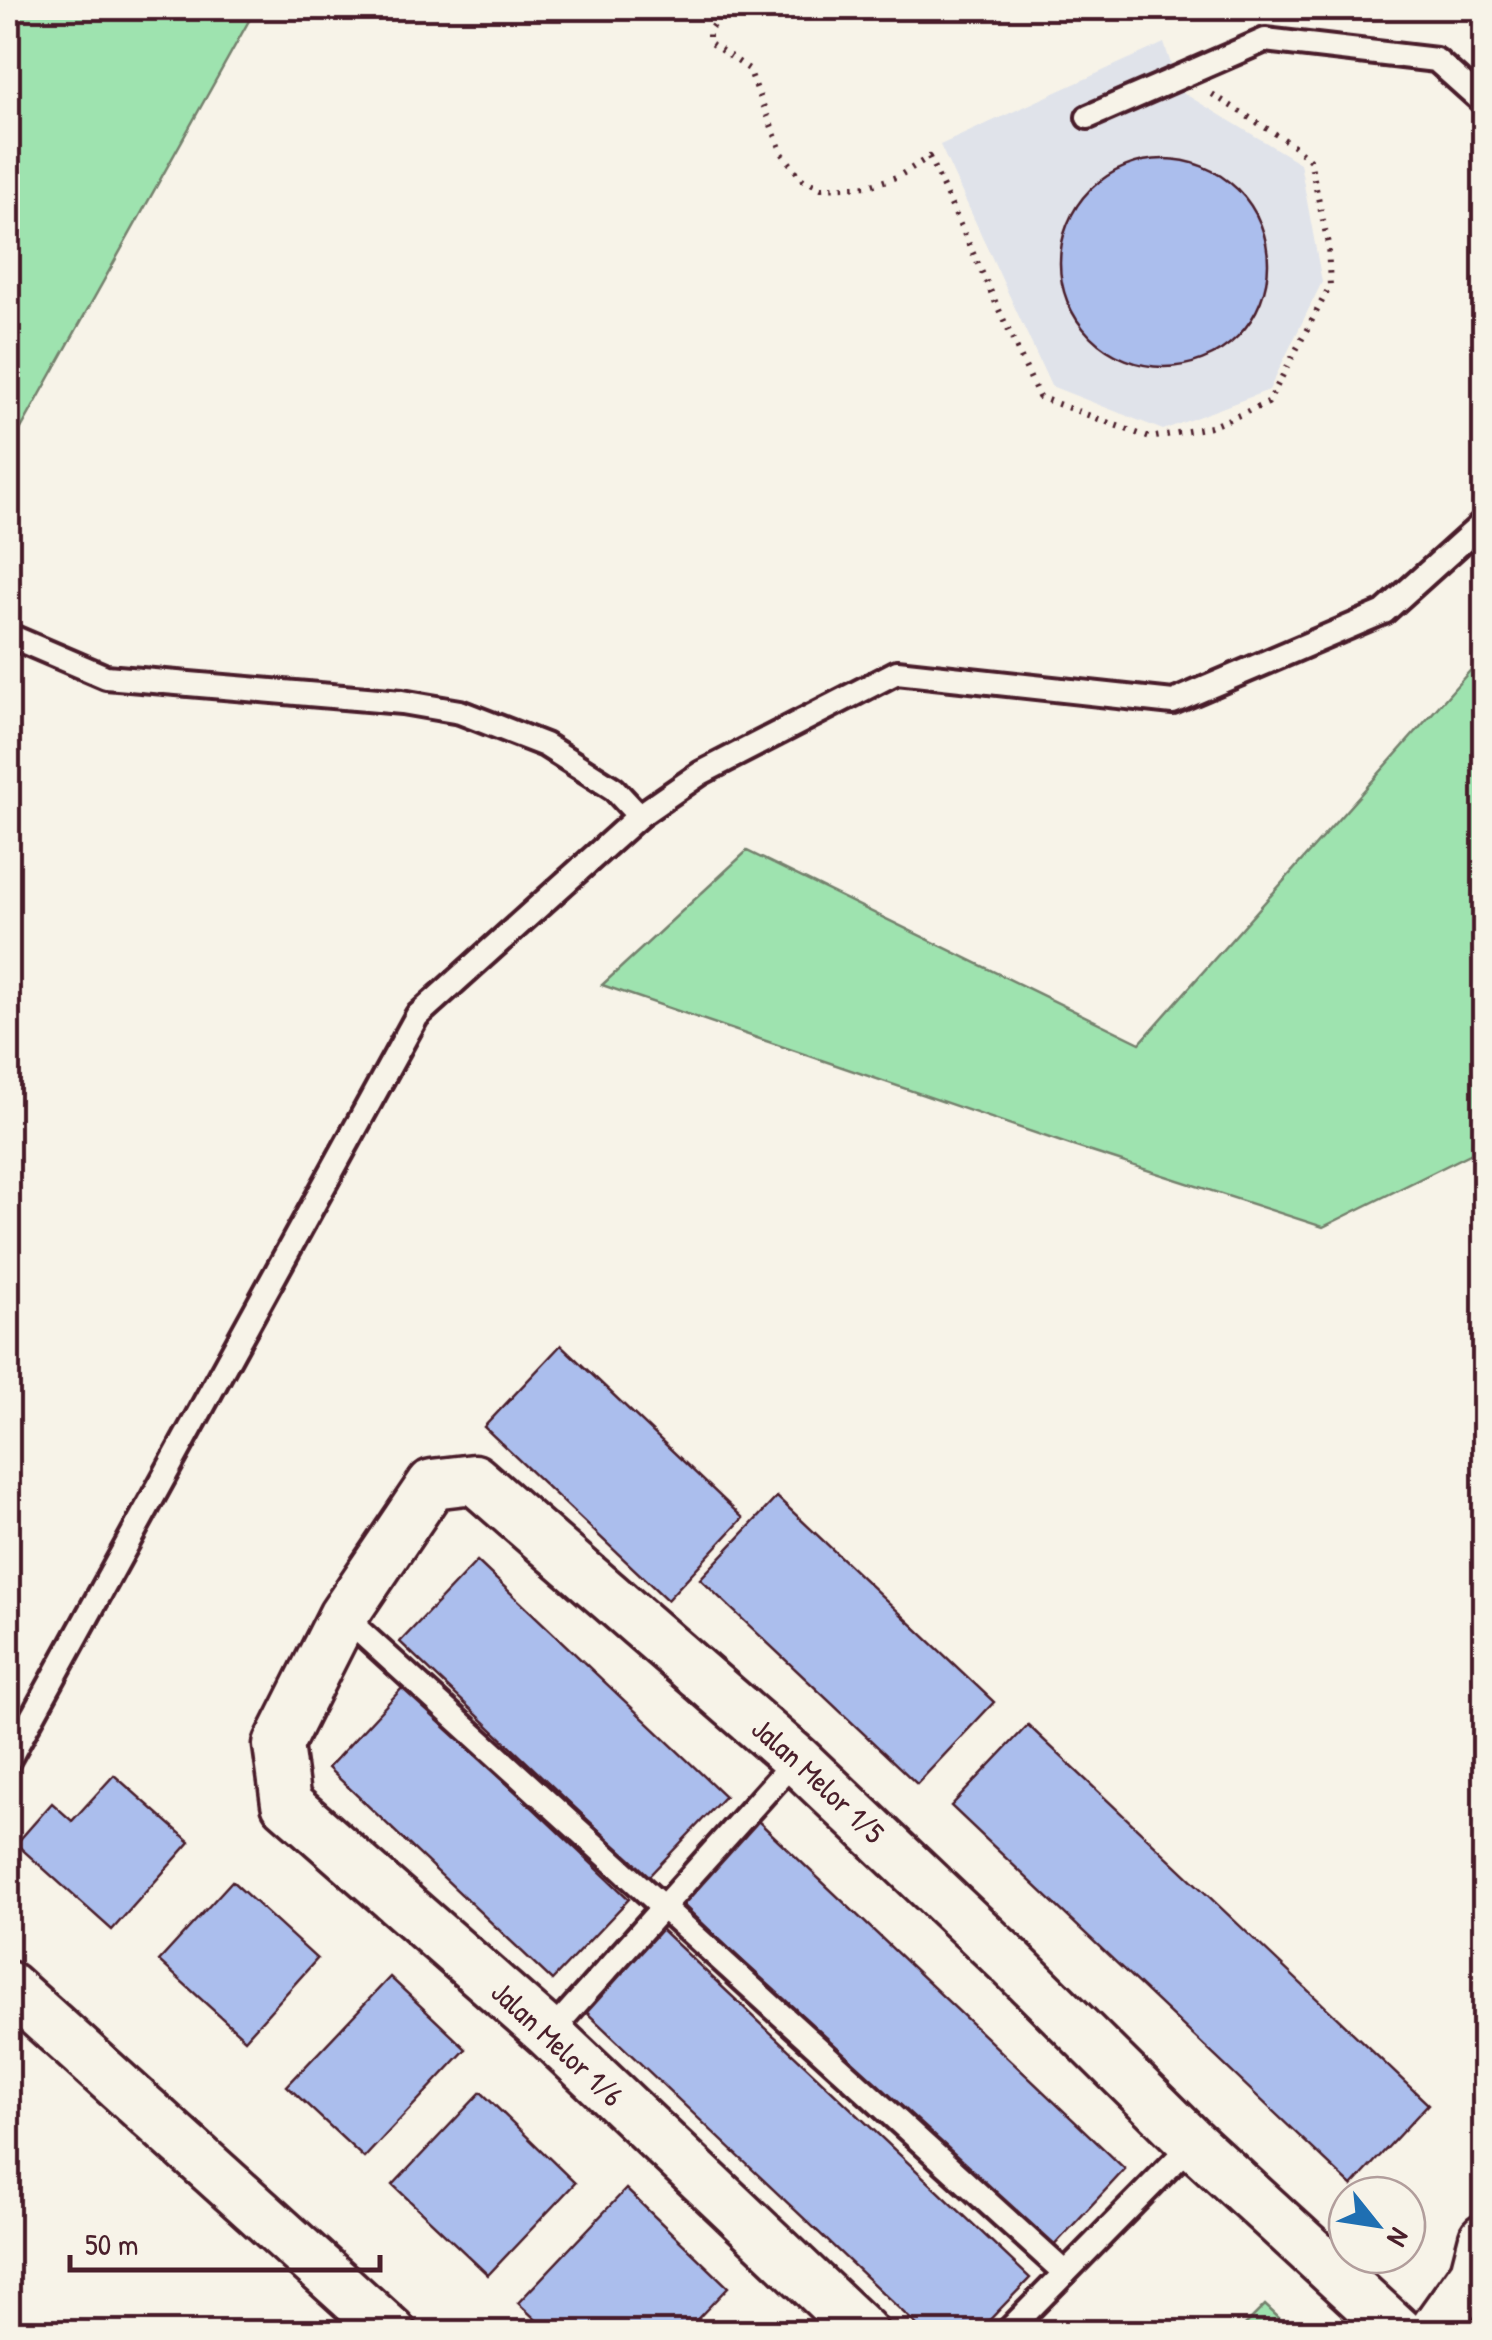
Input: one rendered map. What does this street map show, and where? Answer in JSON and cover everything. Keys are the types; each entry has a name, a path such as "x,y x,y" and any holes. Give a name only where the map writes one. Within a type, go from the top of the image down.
{"street":[{"name":"Jalan Melor 1/5","path":"278,1745 343,1616 432,1484 474,1479 796,1760 1011,1963 1193,2143 1399,2332"},
{"name":"Jalan Melor 1/6","path":"278,1745 286,1803 549,2034 863,2332"},
{"path":"8,1986 391,2332"},
{"path":"1433,2332 1475,2273 1484,2238"}],"lane":[{"path":"1088,117 1264,40 1436,60 1484,103"},
{"path":"8,1761 417,1016 639,816 701,772 897,672 1173,702 1384,612 1484,522"},
{"path":"8,635 106,677 402,702 460,712 545,745 614,790 639,816"},
{"path":"343,1616 1065,2274"},
{"path":"549,2034 796,1760"},
{"path":"1007,2332 1193,2143"}],"path":[{"path":"724,8 709,31 709,42 750,69 782,153 802,179 821,188 870,186 899,176 929,156 1039,397 1150,438 1210,427 1268,402 1330,286 1328,244 1310,160 1293,145 1218,100 1188,73"}],"shaded area":[{"path":"1164,43 1180,91 1300,163 1322,282 1269,390 1163,430 1051,386 940,145"}],"green space":[{"path":"8,8 256,8 8,452"},
{"path":"1484,655 1484,1147 1323,1227 602,985 747,851 1140,1043"},
{"path":"1265,2305 1294,2332 1238,2332"}],"building":[{"path":"1164,159 1204,167 1238,189 1260,223 1268,263 1260,303 1238,337 1204,359 1164,367 1124,359 1090,337 1068,303 1060,263 1068,223 1090,189 1124,167"},
{"path":"561,1345 743,1518 667,1600 484,1427"},
{"path":"777,1497 994,1702 917,1784 700,1579"},
{"path":"477,1561 725,1796 648,1877 400,1642"},
{"path":"404,1686 629,1899 552,1980 328,1768"},
{"path":"1028,1725 1428,2104 1362,2175 1340,2175 951,1806"},
{"path":"114,1775 190,1842 112,1930 16,1844 52,1803 72,1821"},
{"path":"757,1820 1125,2169 1049,2251 680,1902"},
{"path":"232,1881 317,1959 245,2039 159,1961"},
{"path":"661,1929 1030,2278 978,2332 924,2332 584,2010"},
{"path":"390,1977 466,2049 364,2158 287,2086"},
{"path":"481,2092 575,2183 488,2275 393,2185"},
{"path":"626,2189 728,2287 685,2332 549,2332 518,2303"}]}
